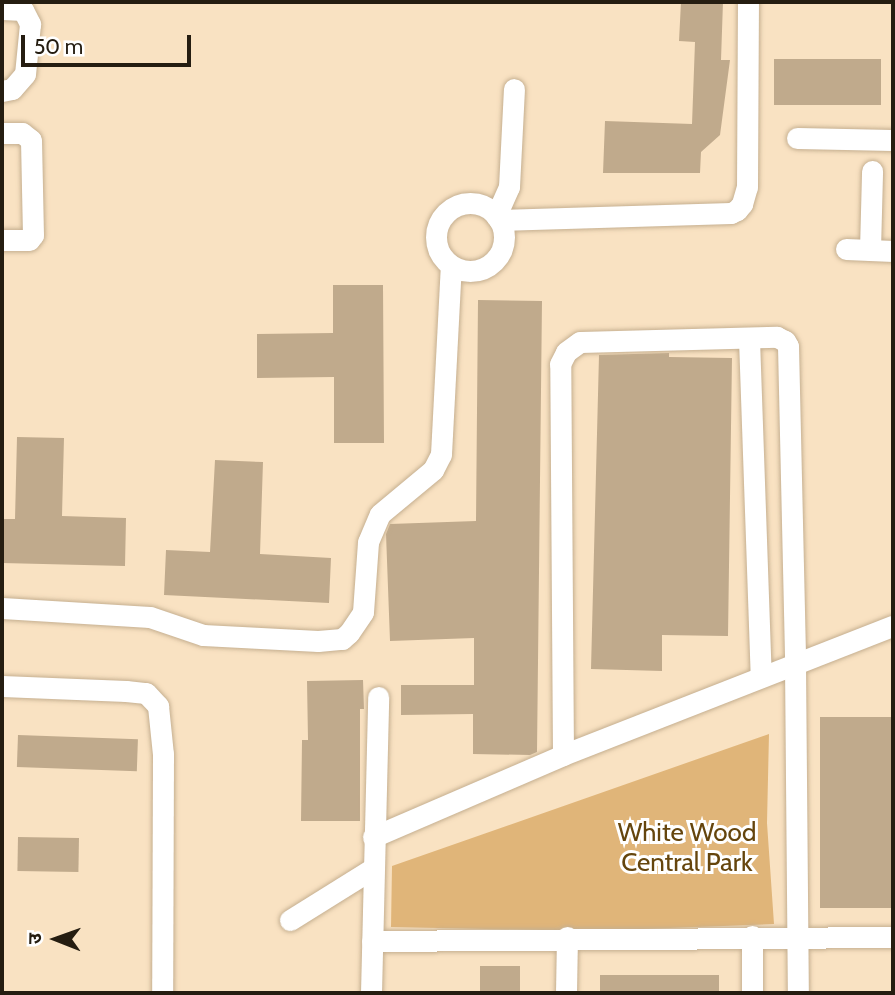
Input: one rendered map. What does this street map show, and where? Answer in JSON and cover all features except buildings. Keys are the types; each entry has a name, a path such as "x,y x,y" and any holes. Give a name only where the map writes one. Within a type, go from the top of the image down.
{"street":[{"path":"2,608 150,617 203,635 318,641 342,639 349,634 363,612 368,542 380,514 433,471 441,454 451,266 437,247 438,224 444,214 464,203 494,215 731,213 737,209 742,204 747,187 748,2"},
{"path":"2,9 23,10 30,24 25,75 12,89 2,91"},
{"path":"451,266 471,271 491,264 503,246 494,215 508,89"},
{"path":"2,133 22,132 31,140 33,235 29,240 2,240"},
{"path":"797,138 893,141"},
{"path":"870,250 872,171"},
{"path":"846,249 893,251"},
{"path":"563,755 560,365 566,352 580,342 777,337 788,346 798,993"},
{"path":"749,339 761,677"},
{"path":"373,837 563,755 893,626"},
{"path":"2,686 146,693 158,706 163,754 162,993"},
{"path":"371,993 378,697"},
{"path":"290,920 372,869"},
{"path":"752,936 752,993"},
{"path":"566,993 567,937"},
{"path":"372,940 893,937"}],"green space":[{"name":"White Wood Central Park","path":"769,734 767,823 774,924 589,931 391,927 392,866"}]}
